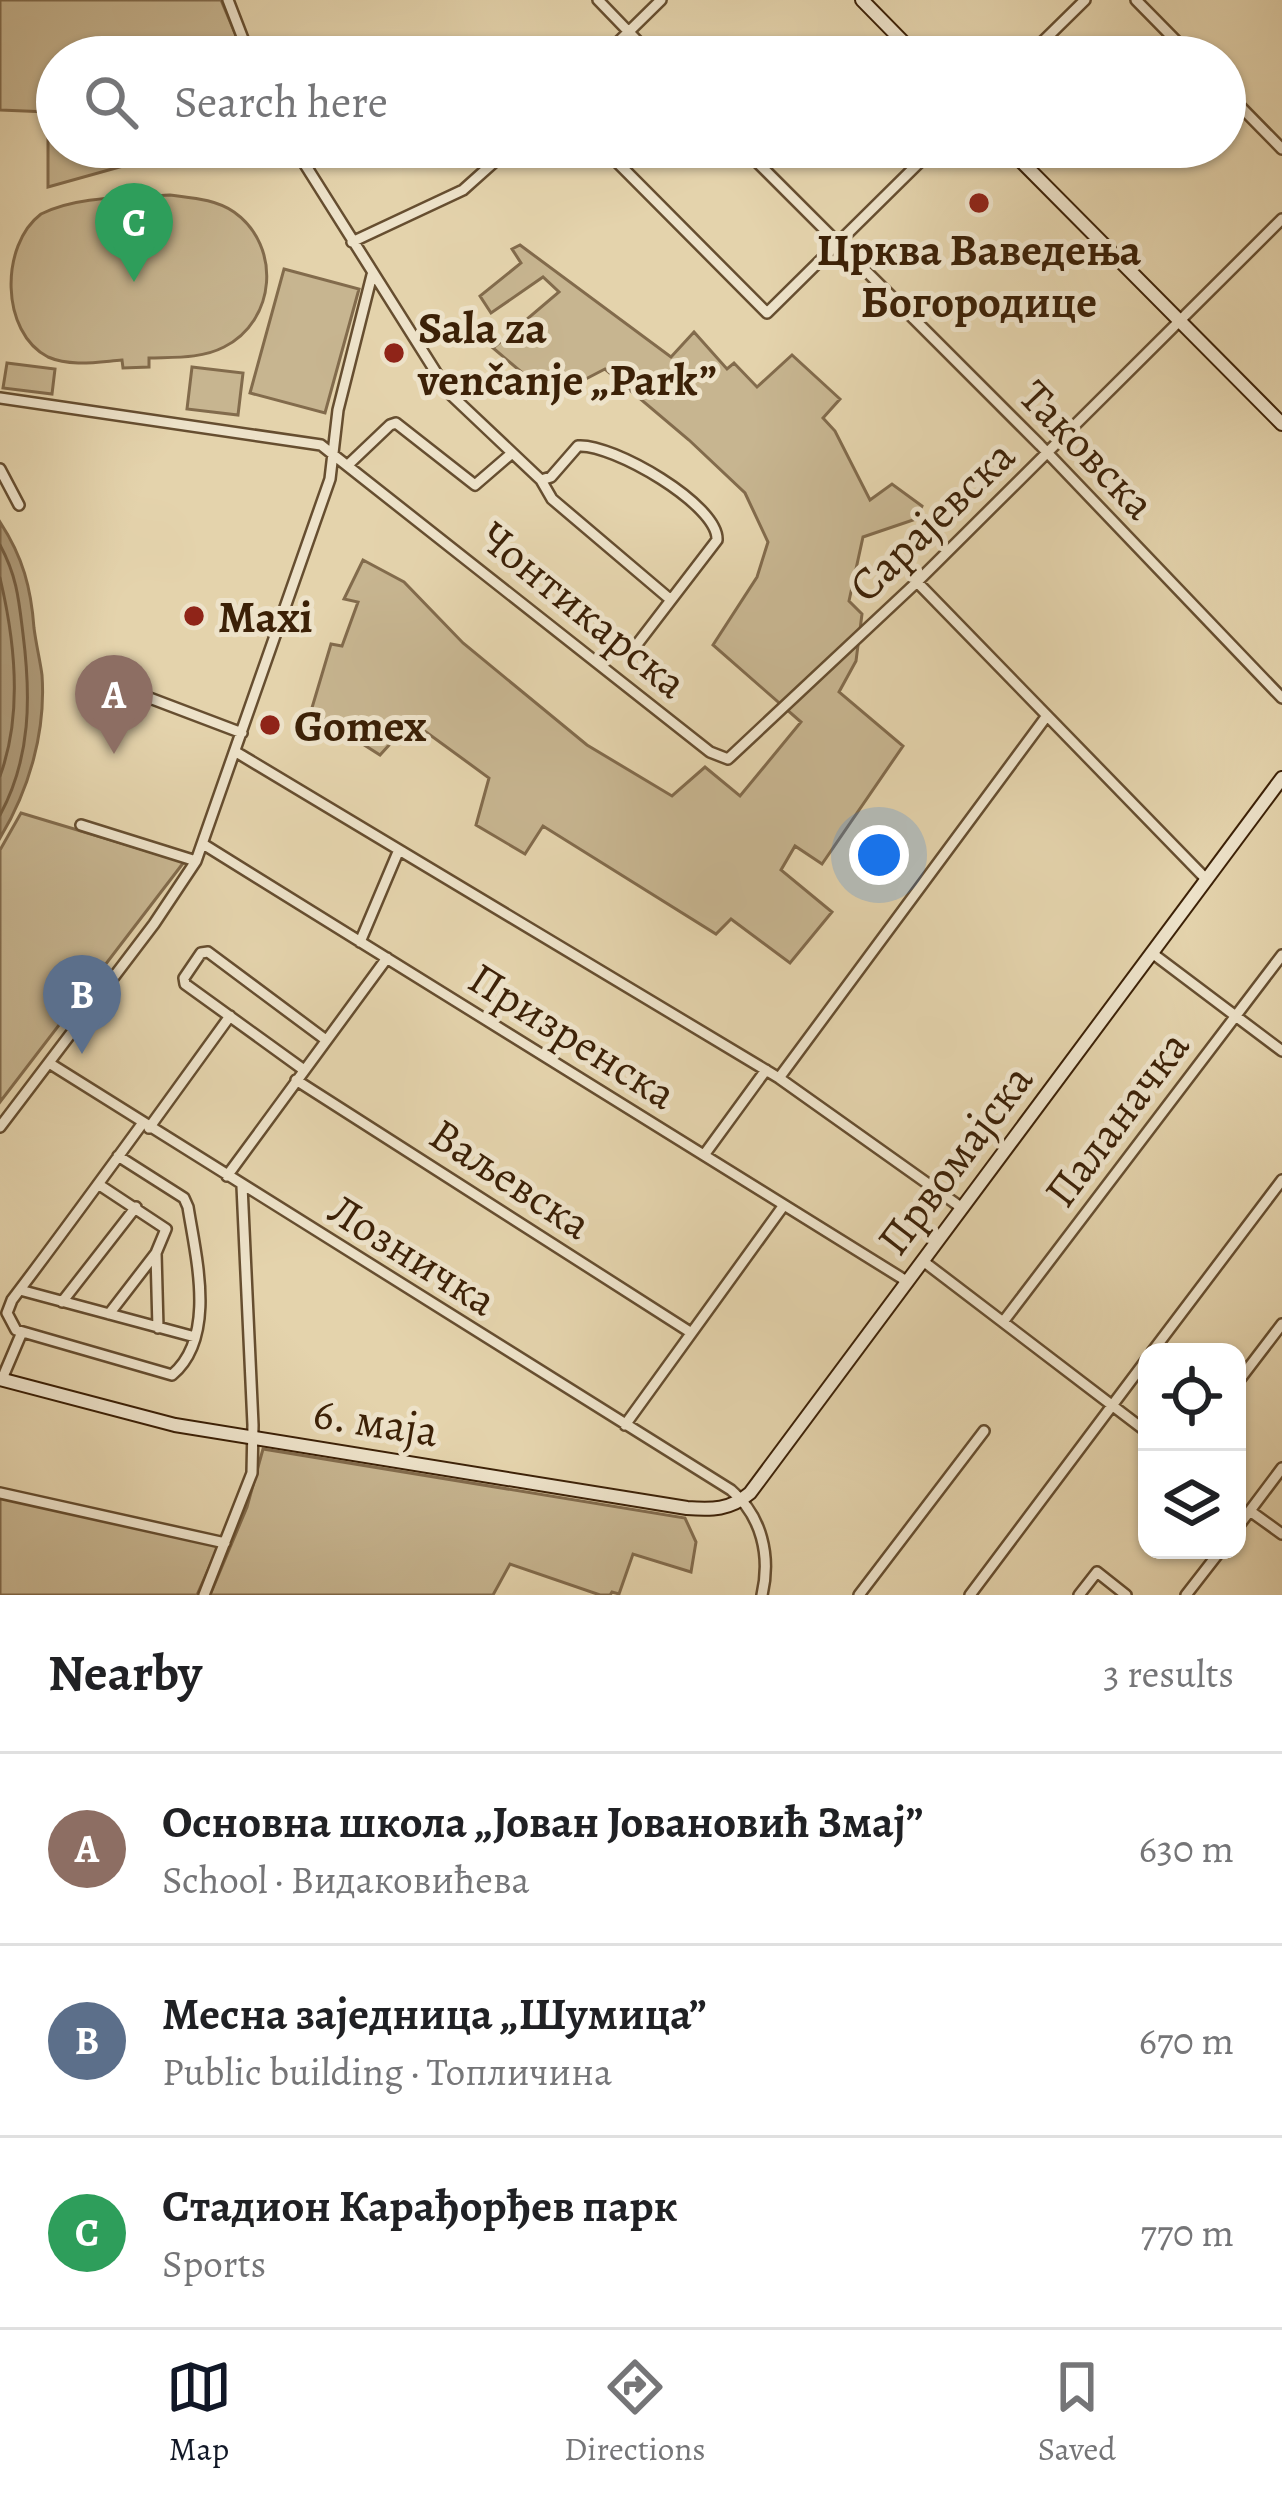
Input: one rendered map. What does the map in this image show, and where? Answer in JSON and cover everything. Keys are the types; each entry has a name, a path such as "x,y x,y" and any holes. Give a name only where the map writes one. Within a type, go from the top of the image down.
{"street":[{"path":"228,0 242,36"},
{"path":"598,0 632,36"},
{"path":"624,36 661,0"},
{"path":"862,0 897,36"},
{"path":"1048,36 1085,0"},
{"path":"1136,0 1171,36"},
{"path":"1246,112 1282,149"},
{"path":"307,168 449,393 541,480 552,499 671,600"},
{"path":"352,242 463,190 488,168"},
{"path":"623,168 767,313 914,168"},
{"name":"Таковска","path":"763,168 1282,698"},
{"path":"1028,168 1282,424"},
{"name":"Сарајевска","path":"778,714 1282,220"},
{"path":"0,1127 196,861 326,492 338,410 372,275"},
{"name":"Чонтикарска","path":"0,398 307,441 349,464 718,757 734,756 778,714"},
{"path":"349,464 396,423 475,485 511,454"},
{"path":"541,480 551,477 578,446 595,447 642,465 713,521 718,532 715,546 635,647"},
{"path":"0,469 19,506"},
{"path":"917,582 1207,880"},
{"path":"89,675 242,733"},
{"path":"779,1078 1046,717"},
{"path":"236,752 779,1078 962,1208"},
{"name":"Првомајска","path":"742,1500 1282,778"},
{"path":"81,825 196,861"},
{"name":"Призренска","path":"203,844 908,1282"},
{"path":"361,942 398,852"},
{"name":"Ваљевска","path":"326,1040 208,952 201,953 184,978 185,984 300,1075 690,1332"},
{"path":"1152,953 1282,1052"},
{"name":"Паланачка","path":"1003,1322 1282,955"},
{"path":"227,1175 387,958"},
{"path":"118,1156 184,1198 191,1224 199,1315 186,1360 167,1376 22,1332 14,1328 7,1313 118,1156 230,1016"},
{"name":"Лозничка","path":"49,1063 742,1500"},
{"path":"704,1156 766,1070"},
{"path":"1160,1343 1282,1180"},
{"path":"98,1184 166,1229 191,1224"},
{"path":"204,1595 248,1486 254,1438 242,1186"},
{"path":"626,1425 784,1204"},
{"path":"62,1302 136,1208"},
{"path":"109,1314 156,1253 166,1229"},
{"path":"156,1253 158,1328"},
{"path":"923,1262 1138,1425"},
{"path":"20,1290 195,1337"},
{"path":"1246,1371 1282,1324"},
{"path":"1,1379 22,1332"},
{"path":"970,1595 1138,1371"},
{"name":"6. маја","path":"1,1379 175,1425 254,1438 687,1508 721,1509 742,1500"},
{"path":"860,1595 984,1431"},
{"path":"1246,1516 1282,1468"},
{"path":"0,1492 225,1543"},
{"path":"742,1500 755,1518 765,1550 762,1595"},
{"path":"1250,1511 1282,1534"},
{"path":"1186,1595 1214,1559"},
{"path":"1079,1595 1096,1572 1126,1595"}],"shaded area":[{"path":"0,0 221,0 236,36 36,36 36,112 0,110"},
{"path":"48,168 116,168 48,187"},
{"path":"170,195 227,208 249,226 260,244 266,263 263,302 241,335 206,354 149,358 149,367 123,368 122,360 66,362 32,345 14,309 11,288 18,246 28,228 41,214 71,203"},
{"path":"520,245 671,357 694,332 727,369 734,363 757,387 792,355 840,399 823,418 835,431 870,500 892,484 922,506 916,519 863,537 849,601 862,614 856,661 839,692 903,746 822,864 795,846 781,870 832,912 790,963 731,919 716,934 543,826 525,854 476,825 489,778 411,721 380,755 311,711 331,644 342,646 358,602 344,599 363,560 404,582 463,643 587,745 672,796 705,767 740,796 801,722 713,645 757,577 768,542 745,493 605,369 551,397 493,348 559,292 543,277 491,313 480,296 521,263 512,249"},
{"path":"284,269 359,289 325,413 250,393"},
{"path":"7,363 55,369 52,394 3,388"},
{"path":"192,367 243,373 238,415 187,409"},
{"path":"21,813 184,862 0,1102 0,850"},
{"path":"263,1449 685,1518 696,1542 691,1572 633,1554 619,1594 610,1595 510,1564 493,1595 210,1595 247,1507"},
{"path":"0,1496 219,1545 197,1595 0,1595"}],"water":[{"path":"0,522 28,586 43,696 33,760 0,838"}],"place":[{"name":"Црква Ваведења Богородице","path":"979,203"},
{"name":"Стадион Карађорђев парк","path":"134,282"},
{"name":"Sala za venčanje „Park”","path":"394,353"},
{"name":"Maxi","path":"194,616"},
{"name":"Gomex","path":"270,725"},
{"name":"Основна школа „Јован Јовановић Змај”","path":"114,754"},
{"name":"Месна заједница „Шумица”","path":"82,1054"}]}
